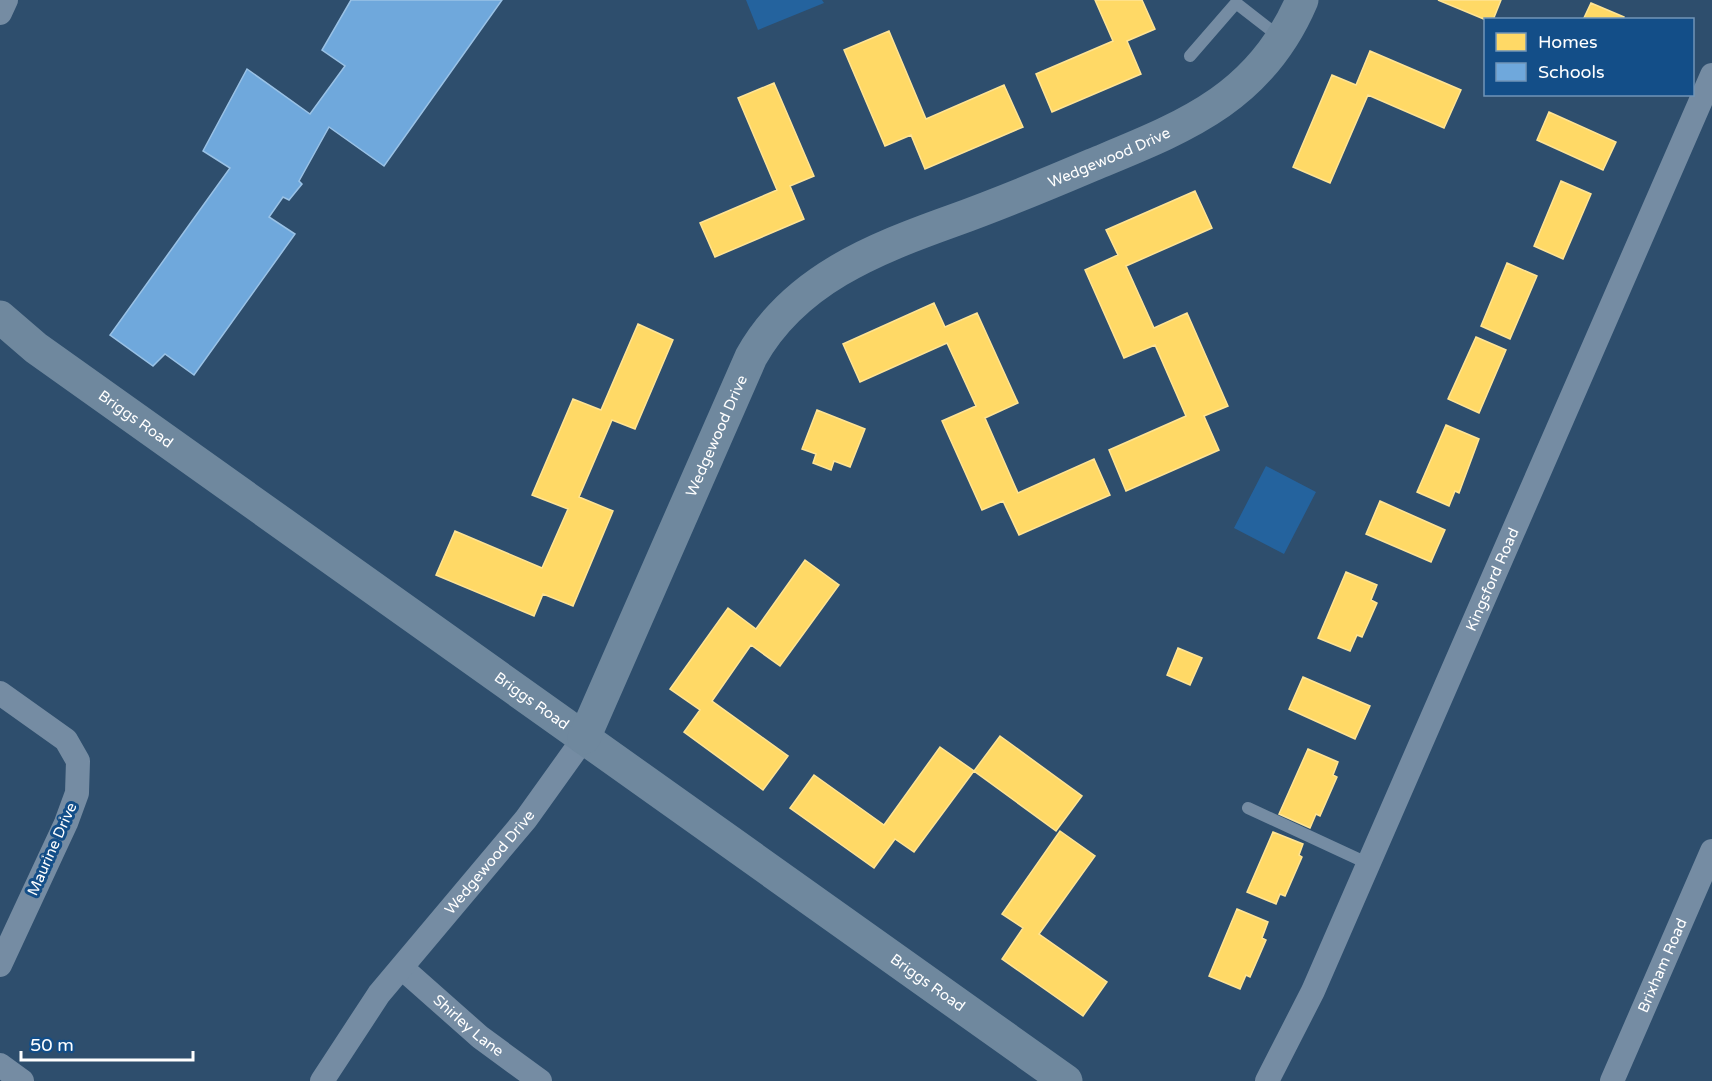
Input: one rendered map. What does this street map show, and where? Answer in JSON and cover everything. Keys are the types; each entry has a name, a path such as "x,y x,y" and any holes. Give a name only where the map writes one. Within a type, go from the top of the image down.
{"street":[{"path":"0,14 6,0"},
{"name":"Wedgewood Drive","path":"322,1081 380,994 526,819 584,738 751,357 759,343 790,307 829,275 885,245 1052,182 1185,125 1229,97 1258,70 1282,39 1302,0"},
{"name":"Kingsford Road","path":"1267,1081 1314,991 1712,75"},
{"name":"Briggs Road","path":"0,317 36,348 1066,1081"},
{"name":"Maurine Drive","path":"0,693 66,740 78,761 77,793 66,823 0,965"},
{"name":"Brixham Road","path":"1612,1081 1712,851"},
{"name":"Shirley Lane","path":"402,968 480,1037 540,1081"},
{"path":"0,1065 22,1081"}],"lane":[{"path":"1190,56 1236,3 1282,39"},
{"path":"1248,808 1369,864"}],"shaded area":[{"path":"746,0 822,0 824,3 758,30"},
{"path":"1266,466 1316,492 1284,554 1234,528"}],"building: Homes":[{"path":"1095,0 1142,0 1155,29 1127,41 1141,74 1052,112 1036,74 1113,41"},
{"path":"1438,0 1501,0 1494,18 1484,19"},
{"path":"1591,3 1624,17 1624,18 1584,18"},
{"path":"889,31 926,119 1004,85 1023,127 925,169 911,135 885,146 844,50"},
{"path":"1370,51 1461,90 1444,128 1368,95 1330,183 1293,167 1332,75 1356,85"},
{"path":"774,83 814,176 790,186 804,219 715,257 700,223 777,190 738,98"},
{"path":"1549,112 1616,142 1603,170 1537,140"},
{"path":"1561,181 1591,194 1563,259 1534,246"},
{"path":"1195,191 1212,228 1126,266 1154,328 1187,313 1228,406 1204,416 1219,450 1126,491 1109,450 1186,416 1155,345 1124,358 1085,270 1118,255 1106,230"},
{"path":"1507,263 1537,276 1510,339 1481,326"},
{"path":"934,303 945,327 977,313 1018,403 985,418 1018,493 1094,459 1110,495 1019,535 1003,501 982,510 942,421 976,406 947,343 860,382 843,344"},
{"path":"638,324 673,340 635,429 612,420 579,497 613,511 573,606 543,594 534,616 436,575 455,531 542,568 568,509 532,495 573,399 601,410"},
{"path":"1476,337 1506,350 1479,413 1448,399"},
{"path":"817,410 865,429 850,467 834,461 831,470 813,463 816,454 802,449"},
{"path":"1446,425 1479,439 1459,493 1455,491 1449,506 1417,492"},
{"path":"1380,501 1445,530 1431,562 1366,534"},
{"path":"805,560 839,585 780,666 751,645 712,701 788,756 763,790 684,732 700,710 670,689 728,608 756,629"},
{"path":"1346,572 1377,585 1371,600 1377,603 1362,637 1357,635 1350,651 1318,638"},
{"path":"1178,648 1202,658 1190,685 1167,675"},
{"path":"1303,677 1370,706 1355,739 1289,709"},
{"path":"1000,736 1082,796 1056,831 974,771"},
{"path":"940,747 974,771 914,852 895,839 874,868 790,808 814,775 884,825"},
{"path":"1308,749 1338,762 1333,775 1337,777 1320,816 1316,814 1310,828 1279,814"},
{"path":"1060,831 1095,856 1039,934 1107,982 1083,1016 1002,959 1023,928 1002,914"},
{"path":"1273,832 1303,844 1299,855 1302,857 1285,896 1280,894 1276,904 1247,892"},
{"path":"1237,909 1268,922 1262,938 1266,940 1250,977 1246,975 1240,989 1209,976"}],"building: Schools":[{"path":"351,0 502,0 384,166 329,127 299,181 302,184 289,200 283,197 269,217 295,234 194,375 165,354 153,366 110,335 230,168 203,151 247,69 310,114 345,66 322,50"}]}
